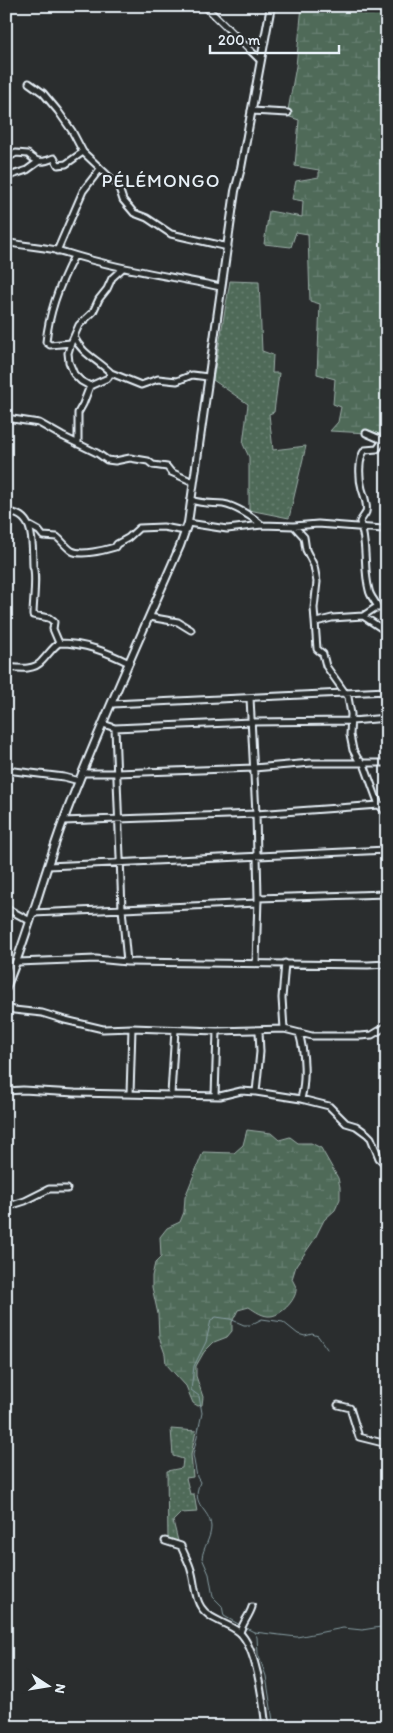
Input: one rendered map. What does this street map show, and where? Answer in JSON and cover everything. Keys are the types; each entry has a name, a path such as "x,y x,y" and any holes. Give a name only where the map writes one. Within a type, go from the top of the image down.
{"street":[{"path":"205,6 260,60"},
{"path":"6,988 17,962 63,821 180,546 188,522 235,191 270,6"},
{"path":"29,83 43,93 58,112 72,131 83,152 118,185 123,200 137,216 147,218 171,234 228,248"},
{"path":"251,111 288,113"},
{"path":"6,177 27,170 38,162 54,158 58,165 66,164 83,152"},
{"path":"6,159 16,153 28,154 38,162"},
{"path":"57,251 83,191 100,169"},
{"path":"6,242 57,251 123,268 221,287"},
{"path":"71,343 50,345 46,342 47,324 57,292 74,256"},
{"path":"90,386 74,374 69,362 68,353 79,325 93,312 112,278 123,268"},
{"path":"74,337 78,345 92,359 111,373 141,385 158,379 178,381 192,375 208,378"},
{"path":"78,444 78,413 84,404 90,386 108,378 111,373"},
{"path":"6,418 39,423 107,460 115,461 130,458 148,461 153,465 167,467 171,472 193,482"},
{"path":"366,432 385,442 377,449 365,450 362,453 360,473 361,487 366,500 366,512 360,522 366,552 366,574 369,592 378,608"},
{"path":"191,500 202,504 226,504 262,525"},
{"path":"6,512 21,515 30,526 39,531 43,536 57,537 71,550 80,553 115,547 139,528 162,527 185,531"},
{"path":"188,522 227,530 262,525 294,526 318,524 386,528"},
{"path":"30,526 33,566 36,572 33,593 33,615 49,618 54,622 53,629 59,643"},
{"path":"294,526 304,537 306,550 314,566 317,582 314,608 317,649 324,654 326,666 348,697 352,721 350,735 353,750 358,760 364,764 379,804 387,813"},
{"path":"316,622 332,618 363,616 370,610 387,608"},
{"path":"363,616 387,632"},
{"path":"149,617 178,622 191,630"},
{"path":"6,667 35,666 43,661 53,647 59,643 87,646 129,663"},
{"path":"112,704 386,691 387,723"},
{"path":"250,698 257,855 256,963"},
{"path":"103,724 115,728 251,722 352,721 387,718"},
{"path":"115,728 122,909 127,962"},
{"path":"82,773 117,774 254,768 311,763 387,763"},
{"path":"6,770 64,776 79,781"},
{"path":"63,821 256,814 379,804 387,806"},
{"path":"48,866 387,850"},
{"path":"33,912 122,909 387,894"},
{"path":"6,908 30,921"},
{"path":"17,962 96,959 127,962 387,964"},
{"path":"284,1030 282,998 285,964"},
{"path":"6,1007 14,1010 42,1013 103,1029 284,1030 312,1036 360,1036 372,1035 387,1026"},
{"path":"130,1094 132,1028"},
{"path":"171,1094 175,1030"},
{"path":"215,1096 216,1031"},
{"path":"256,1092 260,1059 260,1031"},
{"path":"300,1033 303,1055 301,1099"},
{"path":"6,1091 215,1096 241,1091 301,1099 329,1106 346,1123 363,1130 371,1138 380,1158 387,1166"},
{"path":"6,1208 49,1189 66,1189"},
{"path":"338,1406 350,1408 359,1436 387,1444"},
{"path":"165,1541 181,1546 191,1568 197,1600 201,1608 240,1632 248,1642 260,1685 266,1727"},
{"path":"240,1632 252,1608"}],"green space":[{"path":"302,6 387,6 387,434 330,431 338,422 341,407 333,404 335,379 317,374 320,304 310,301 308,234 296,232 291,247 264,244 269,211 302,217 303,201 292,199 296,181 319,177 319,170 295,166 299,120 287,116 296,66"},
{"path":"230,281 259,282 262,351 273,355 272,373 279,373 274,412 269,414 273,450 306,446 289,518 249,510 249,457 243,444 248,404 213,380"},
{"path":"247,1130 271,1133 279,1140 290,1137 298,1143 311,1143 321,1148 338,1178 340,1199 335,1210 324,1220 314,1240 296,1266 292,1279 296,1291 292,1301 280,1313 271,1316 262,1315 249,1307 238,1310 232,1322 232,1331 227,1337 214,1342 204,1352 196,1366 196,1376 203,1397 202,1405 198,1406 193,1403 186,1386 166,1364 165,1354 159,1337 158,1314 152,1287 152,1276 155,1263 161,1257 160,1237 167,1228 180,1222 184,1212 185,1197 203,1152 234,1153 243,1145"},
{"path":"171,1429 196,1431 191,1455 193,1477 186,1478 190,1494 194,1494 197,1512 181,1513 173,1521 178,1541 168,1540 167,1471 182,1468 183,1459 173,1456"}],"waterway":[{"path":"240,1625 224,1616 222,1606 213,1597 209,1574 202,1558 211,1527 210,1521 197,1497 200,1482 197,1477 193,1455 202,1413 199,1396 191,1390 194,1366 206,1342 211,1320 216,1317 230,1319 244,1325 250,1325 262,1319 283,1322 298,1334 318,1336 327,1349"},
{"path":"254,1632 297,1637 343,1628 362,1630 387,1626"},
{"path":"244,1627 254,1632 257,1637 258,1654 266,1676 274,1727"}],"district":[{"name":"PÉLÉMONGO","path":"161,180"}]}
